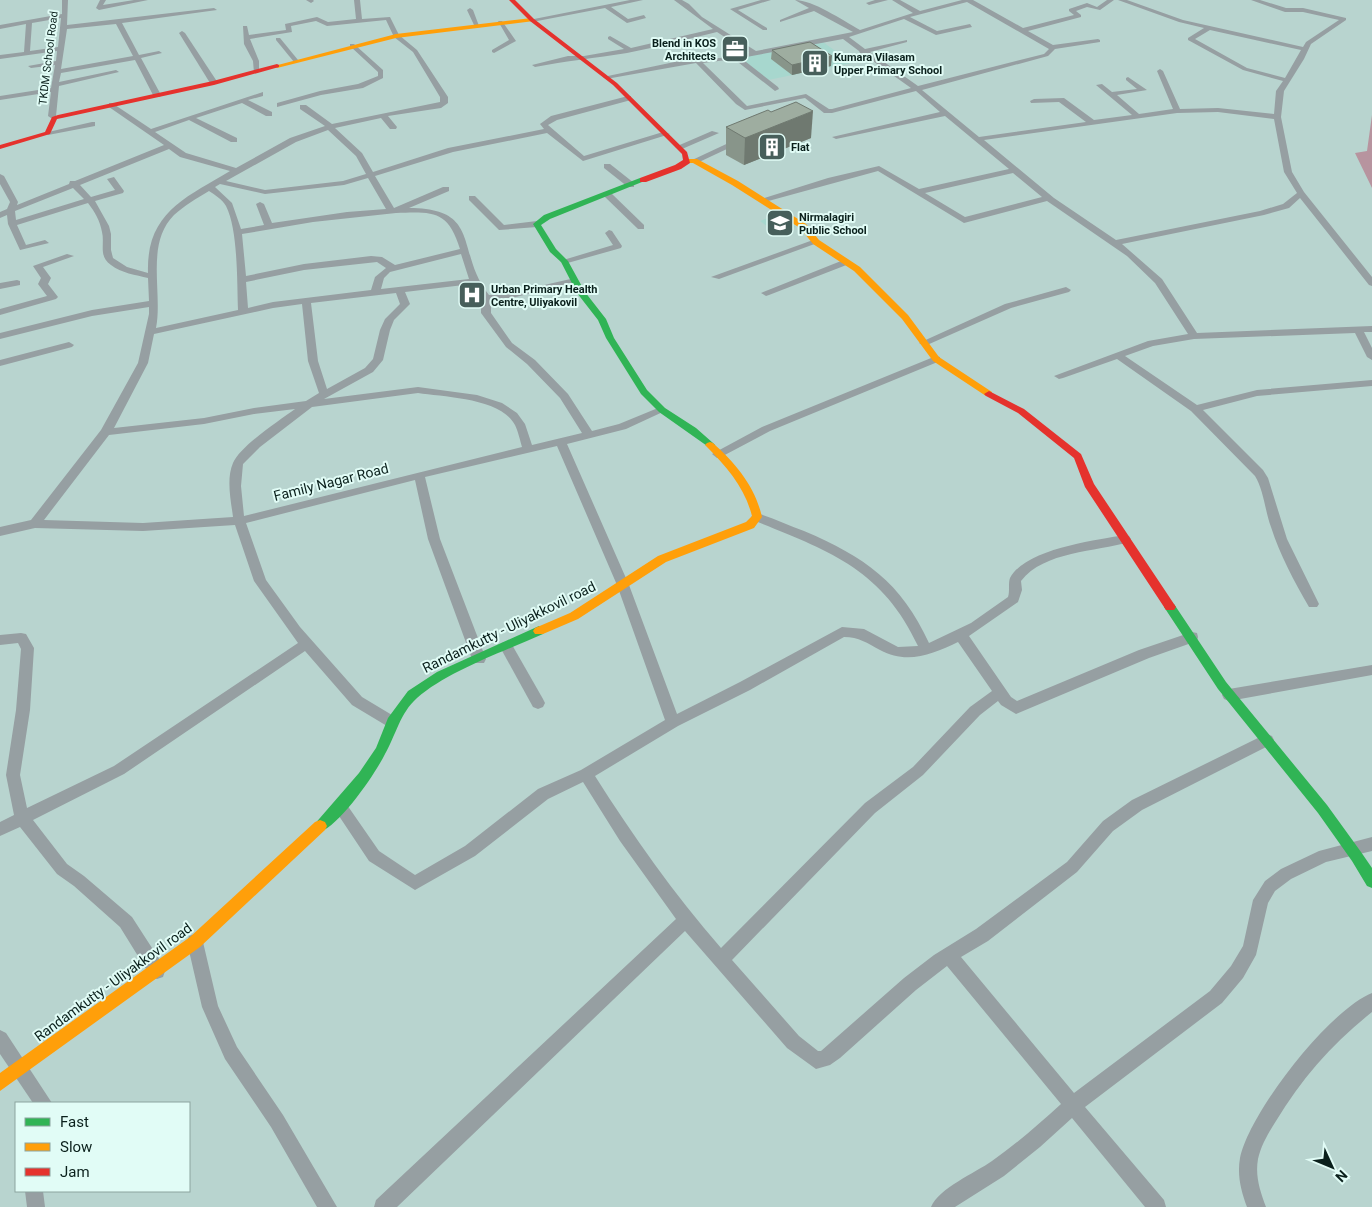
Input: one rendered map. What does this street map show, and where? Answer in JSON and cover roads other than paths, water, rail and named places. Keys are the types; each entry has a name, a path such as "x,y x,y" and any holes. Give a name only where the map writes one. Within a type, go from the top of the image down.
{"street":[{"path":"65,1 76,0"},
{"path":"103,0 99,8 145,0"},
{"path":"357,0 359,21"},
{"path":"512,0 532,20 584,58 606,77 666,134 685,153 690,161 764,201 803,226 816,242 857,269 898,310 936,359 988,394 1021,411 1066,444 1078,456 1089,485 1229,695 1330,817 1353,848 1372,881"},
{"path":"48,132 54,118 214,83 396,36 500,22 532,20 640,0"},
{"path":"677,0 754,53"},
{"path":"765,29 733,9 768,0"},
{"path":"798,0 860,32"},
{"path":"869,3 885,0"},
{"path":"895,0 920,14"},
{"path":"606,77 697,61 735,57 844,37 904,17 962,3 967,0 1052,47 1098,41"},
{"path":"1024,30 1079,16 1070,10 1087,5 1098,9 1111,0"},
{"path":"1121,0 1181,21 1304,49"},
{"path":"1254,0 1285,10 1303,10 1344,20 1308,43 1301,59 1280,91 1277,117 1288,172 1301,193 1372,283"},
{"path":"1266,4 1275,0"},
{"name":"TKDM School Road","path":"54,118 52,116 54,87 65,15 65,1"},
{"path":"607,7 628,21 644,17"},
{"path":"782,21 816,8"},
{"path":"62,28 214,10"},
{"path":"470,10 477,25"},
{"path":"0,27 65,15"},
{"path":"904,17 936,33 970,26"},
{"path":"35,524 106,432 143,363 154,314 152,255 160,228 169,215 178,207 265,154 330,127 383,115 438,106 444,103 444,99 433,78 415,51 396,36 388,18 327,24 317,19 287,25 290,31 247,38"},
{"path":"27,53 29,21"},
{"path":"118,21 157,95"},
{"path":"494,51 513,41 500,22"},
{"path":"245,27 256,61 256,72"},
{"path":"1210,27 1190,39 1246,68 1286,80"},
{"path":"535,65 568,58 584,58 630,50 718,30"},
{"path":"182,33 214,83"},
{"path":"844,37 862,52 916,88 1048,198 1115,242 1159,281 1194,336"},
{"path":"610,38 630,50"},
{"path":"278,39 296,61"},
{"path":"862,52 905,41"},
{"path":"280,105 320,93 360,86 381,77 381,71 352,46"},
{"path":"697,61 715,78 725,91 745,108 806,96 827,111 832,111 1046,55 1050,53 1052,47"},
{"path":"0,57 60,48"},
{"path":"57,72 159,53"},
{"path":"9,66 10,56"},
{"path":"735,57 775,89"},
{"path":"31,66 58,63"},
{"path":"1160,70 1172,95 1177,111"},
{"path":"0,98 116,72"},
{"path":"1111,94 1143,90 1128,79"},
{"path":"1100,84 1137,116"},
{"path":"148,132 260,94"},
{"path":"628,98 554,118 544,124 583,158 666,134"},
{"path":"1120,101 1146,98"},
{"path":"242,100 269,114"},
{"path":"1034,101 1061,100 1091,122"},
{"path":"112,105 182,155 237,171"},
{"path":"302,106 330,127 359,154 392,212"},
{"path":"978,139 1177,111 1218,110 1277,117"},
{"path":"836,137 946,113"},
{"path":"383,115 393,127"},
{"path":"190,118 234,140"},
{"path":"0,147 48,132 92,124"},
{"path":"220,182 250,190 274,192 344,183 371,177 451,150 549,130"},
{"path":"679,147 715,132"},
{"path":"472,198 502,228 537,224 547,217 678,167 750,137"},
{"path":"0,215 74,183 170,146"},
{"path":"606,166 631,184"},
{"path":"764,201 831,180 879,168 964,220 1048,198"},
{"path":"917,192 1014,170"},
{"path":"0,176 3,188 14,202 11,210 12,224 23,248 45,243"},
{"path":"12,224 120,191 111,179"},
{"path":"74,183 98,210 107,234 106,251 112,262 121,267 153,277"},
{"path":"210,188 230,205 234,216 242,280 243,311"},
{"path":"392,212 446,189"},
{"path":"1115,242 1260,213 1286,206 1301,193"},
{"path":"607,194 641,227"},
{"path":"260,204 268,226"},
{"path":"236,234 325,216 392,212 431,213 446,216 454,224 474,281 486,298 486,313 509,345 542,373 564,396 589,435"},
{"path":"537,224 553,250 564,261 572,280 602,318 610,338 644,392 662,410 693,430 739,477 754,504 757,517 833,549 868,568 908,615 919,632 926,650"},
{"path":"564,261 618,246 609,233"},
{"path":"716,277 816,242"},
{"path":"375,294 380,277 393,268 464,251"},
{"path":"0,312 53,298 43,284 46,278 37,266 70,256"},
{"path":"242,280 304,266 372,259 379,259 393,268"},
{"path":"766,293 846,262"},
{"path":"486,298 500,298 572,280"},
{"path":"149,332 282,304 400,292 474,281"},
{"path":"0,286 17,283"},
{"path":"924,343 1008,306 1066,290"},
{"path":"392,722 357,701 306,644 260,581 239,521 235,486 238,463 256,444 307,405 369,370 378,360 385,330 390,319 405,304 400,292"},
{"path":"306,302 309,338 319,384 324,394"},
{"path":"0,336 92,313 154,303"},
{"path":"1059,376 1151,344 1194,336 1372,329"},
{"path":"1358,330 1372,357"},
{"path":"0,363 69,345"},
{"path":"1118,355 1195,409 1259,473 1268,485 1273,516 1290,564 1313,604"},
{"path":"718,454 775,425 936,359"},
{"path":"1195,409 1257,394 1372,384"},
{"path":"106,432 204,422 254,411 418,390 477,398 498,405 513,415 520,424 528,450"},
{"name":"Family Nagar Road","path":"0,532 10,528 35,524 143,527 239,521 419,475 622,427 662,410"},
{"path":"562,442 623,585 673,722"},
{"path":"419,475 434,539 479,659"},
{"name":"Randamkutty - Uliyakkovil road","path":"0,1083 157,972 195,942 340,807 377,757 392,722 412,694 441,675 574,616 662,559 750,525 757,517"},
{"path":"340,807 374,856 416,883 470,851 543,794 586,774 673,722 745,686 842,632 855,630 865,633 874,641 898,652 910,653 926,650 960,634 1014,598 1016,590 1015,580 1018,573 1024,568 1082,546 1125,539"},
{"path":"960,634 1000,692 1010,705 1016,708 1135,658 1192,637"},
{"path":"0,640 20,638 28,648 23,710 13,775 22,818 62,869 80,881 126,922 157,972"},
{"path":"0,829 119,770 306,644"},
{"path":"506,647 538,703"},
{"path":"1229,695 1372,670"},
{"path":"721,959 870,808 918,771 975,711 1000,692"},
{"path":"586,774 625,836 686,920 793,1042 816,1060 824,1059 834,1052 910,984 982,935 1072,867 1108,826 1137,804 1268,740"},
{"path":"940,1207 1034,1142 1073,1105 1216,998 1237,972 1250,949 1261,900 1270,886 1304,864 1353,848 1372,844"},
{"path":"383,1207 686,920"},
{"path":"195,942 210,1006 231,1053 277,1121 328,1207"},
{"path":"949,956 1157,1207"},
{"path":"1257,1207 1249,1189 1248,1161 1251,1150 1269,1117 1330,1036 1372,1001"},
{"path":"0,1039 42,1102"},
{"path":"34,1192 36,1207"}],"place":[{"name":"Blend in KOS Architects","path":"735,49"},
{"name":"Kumara Vilasam Upper Primary School","path":"815,63"},
{"name":"Flat","path":"772,147"},
{"name":"Nirmalagiri Public School","path":"780,223"},
{"name":"Urban Primary Health Centre, Uliyakovil","path":"472,295"}]}
